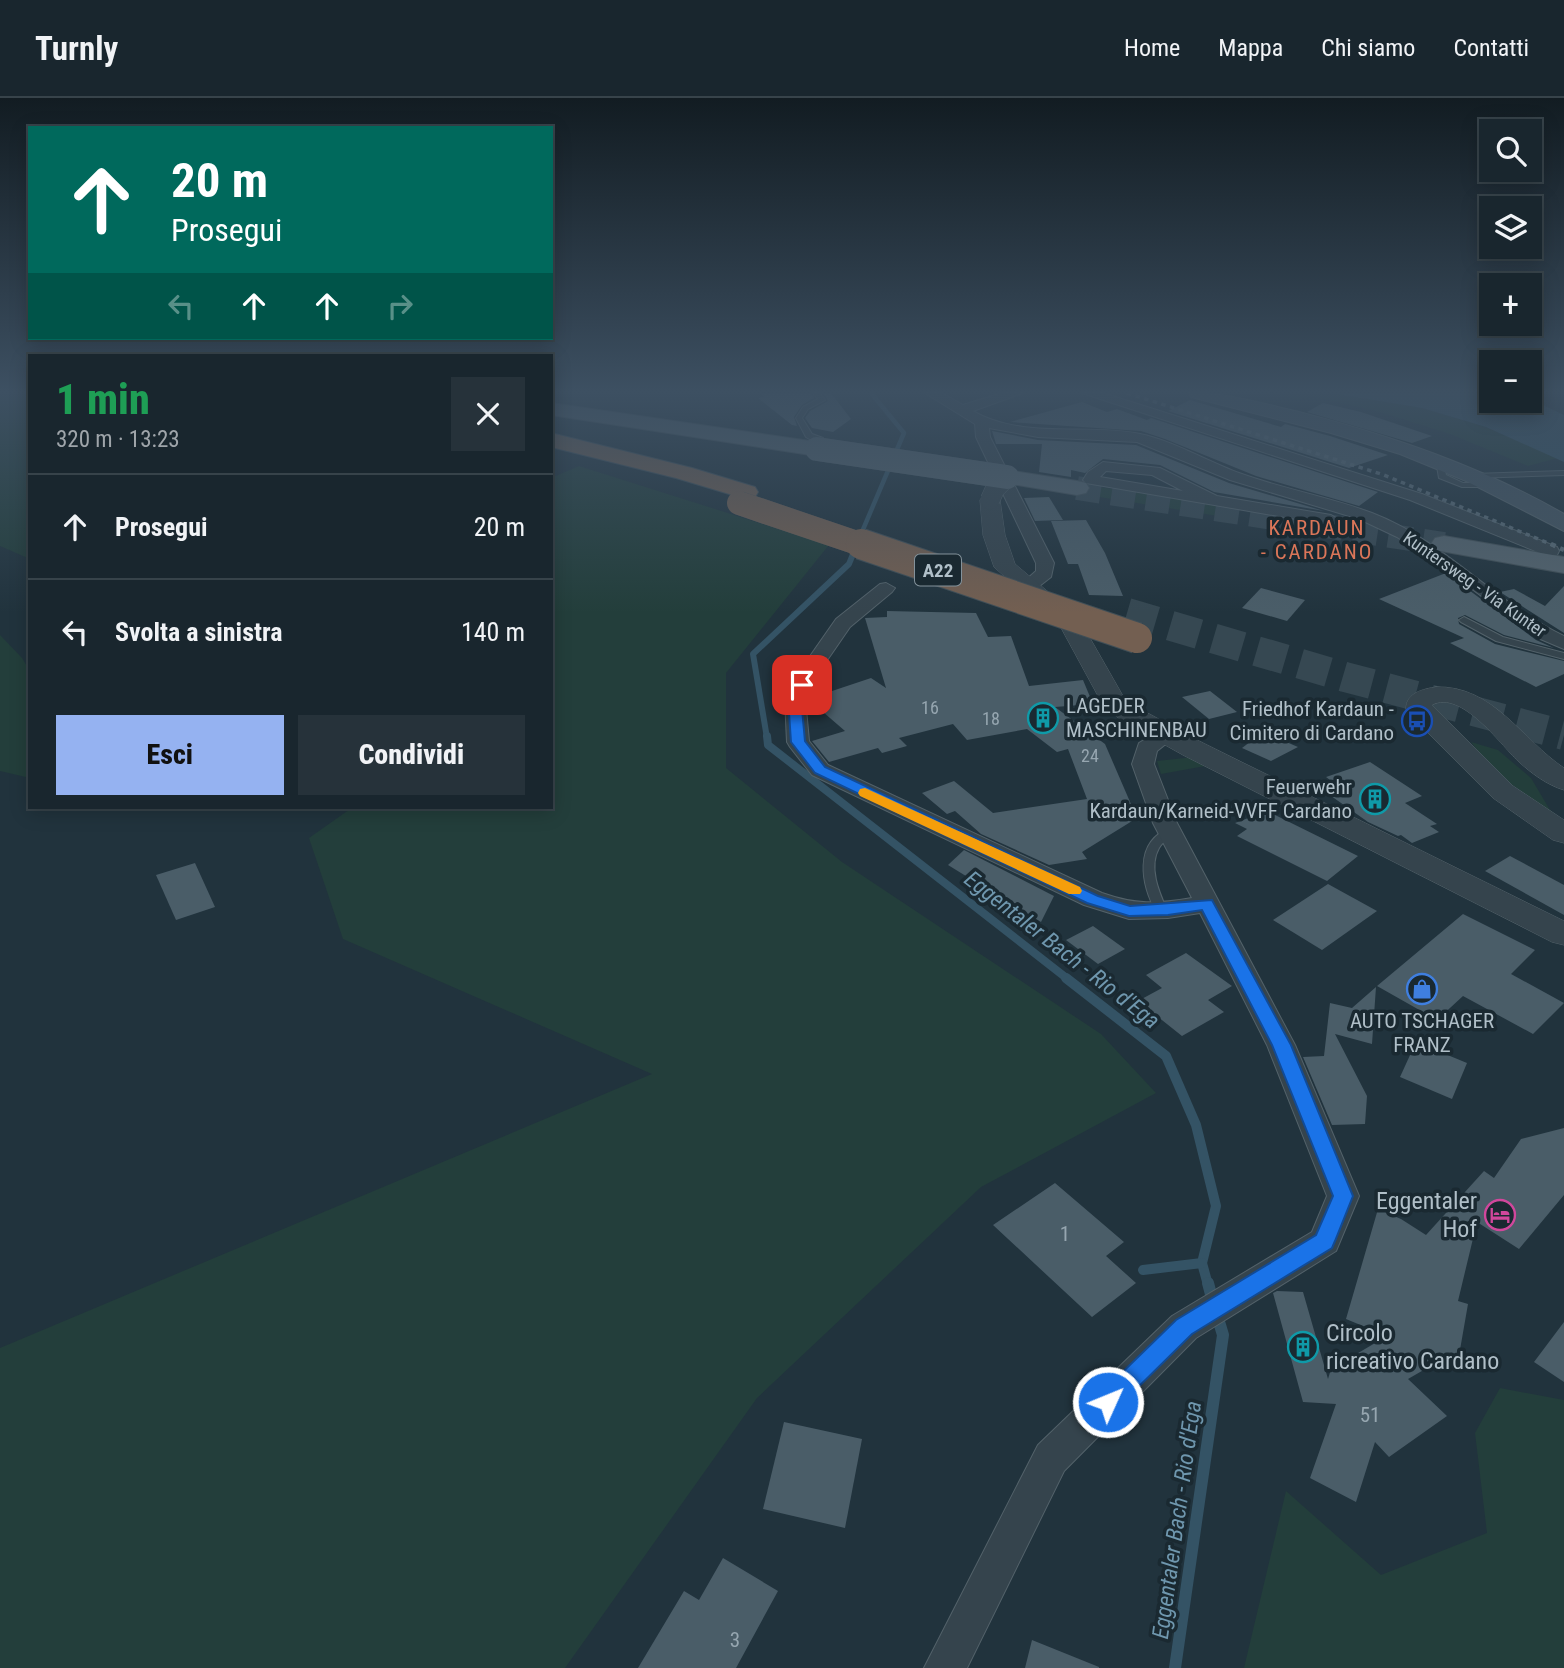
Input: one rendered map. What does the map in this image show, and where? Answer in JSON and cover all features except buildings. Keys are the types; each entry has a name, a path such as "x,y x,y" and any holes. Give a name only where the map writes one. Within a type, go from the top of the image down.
{"highway":[{"name":"A22","path":"615,466 742,497"},
{"name":"A22","path":"657,466 684,473 742,497 1132,625"}],"main road":[{"path":"945,466 1077,488"},
{"path":"1449,466 1483,480 1564,524"},
{"path":"1444,544 1547,558"}],"street":[{"path":"997,466 1045,563 1045,573 1027,587"},
{"path":"1103,466 1091,480 1334,520 1350,511"},
{"path":"1106,466 1155,471 1210,498"},
{"name":"Kuntersweg - Via Kunter","path":"1209,466 1235,477 1350,511 1402,533 1525,620 1564,643"},
{"path":"1319,466 1416,497 1547,558"},
{"path":"1009,475 995,489 990,500 994,535 1005,567 1070,622 1113,701 1166,735 1564,934"},
{"path":"886,588 843,623 808,672 795,698 798,742 820,770 1093,899 1129,911 1207,904"},
{"path":"1564,781 1528,755 1480,705 1468,699 1443,694 1432,695 1419,703 1423,715 1455,742 1503,792 1564,834"},
{"path":"945,1668 1051,1458 1184,1327 1324,1241 1343,1196 1281,1045 1170,831 1143,764 1143,755 1147,748 1166,735"}],"lane":[{"path":"1001,466 1009,475"},
{"path":"1483,480 1560,473"},
{"path":"1464,620 1481,632 1501,640 1564,656"},
{"path":"1161,910 1151,891 1148,874 1153,848 1170,831"}],"green space":[{"path":"0,466 28,466 28,558 0,546"},
{"path":"580,466 829,545 726,673 726,768 842,862 1101,1034 1156,1093 981,1187 757,1398 565,1668 0,1668 0,1348 652,1074 343,939 309,838 350,809 553,809 553,477"},
{"path":"1099,487 1228,506 1224,517 1093,496"},
{"path":"0,635 28,668 28,778 0,771"},
{"path":"1471,742 1498,750 1531,778 1550,810 1564,821 1494,772"},
{"path":"1194,757 1211,765 1161,774 1157,761"},
{"path":"1500,1388 1564,1400 1564,1668 1244,1668 1286,1491 1381,1575 1487,1533 1475,1433"}],"waterway":[{"name":"Eggentaler Bach - Rio d'Ega","path":"856,546 890,466"},
{"name":"Eggentaler Bach - Rio d'Ega","path":"767,738 753,654 849,564 857,544"},
{"name":"Eggentaler Bach - Rio d'Ega","path":"767,736 768,745 1069,980"},
{"name":"Eggentaler Bach - Rio d'Ega","path":"1066,978 1166,1056 1196,1125 1216,1206 1202,1263"},
{"path":"1143,1270 1202,1263"},
{"name":"Eggentaler Bach - Rio d'Ega","path":"1202,1263 1208,1285"},
{"name":"Eggentaler Bach - Rio d'Ega","path":"1208,1283 1213,1302"},
{"name":"Eggentaler Bach - Rio d'Ega","path":"1175,1668 1223,1335 1217,1315"}],"tunnel":[{"path":"1077,488 1444,544"},
{"path":"1127,613 1345,677 1564,735"}],"railway":[{"path":"1357,466 1384,475 1555,546"},
{"path":"1551,544 1564,550"}],"slow traffic":[{"path":"865,793 1074,891"}],"place":[{"name":"LAGEDER MASCHINENBAU","path":"1043,718"},
{"name":"Friedhof Kardaun - Cimitero di Cardano","path":"1417,721"},
{"name":"Feuerwehr Kardaun/Karneid-VVFF Cardano","path":"1375,799"},
{"name":"AUTO TSCHAGER FRANZ","path":"1422,989"},
{"name":"Eggentaler Hof","path":"1500,1215"},
{"name":"Circolo ricreativo Cardano","path":"1303,1347"}],"district":[{"name":"KARDAUN - CARDANO","path":"1317,540"}],"route":[{"path":"802,685 795,698 798,742 820,770 1093,899 1129,911 1168,910 1207,904 1281,1045 1343,1196 1324,1241 1184,1327 1108,1402"}]}
